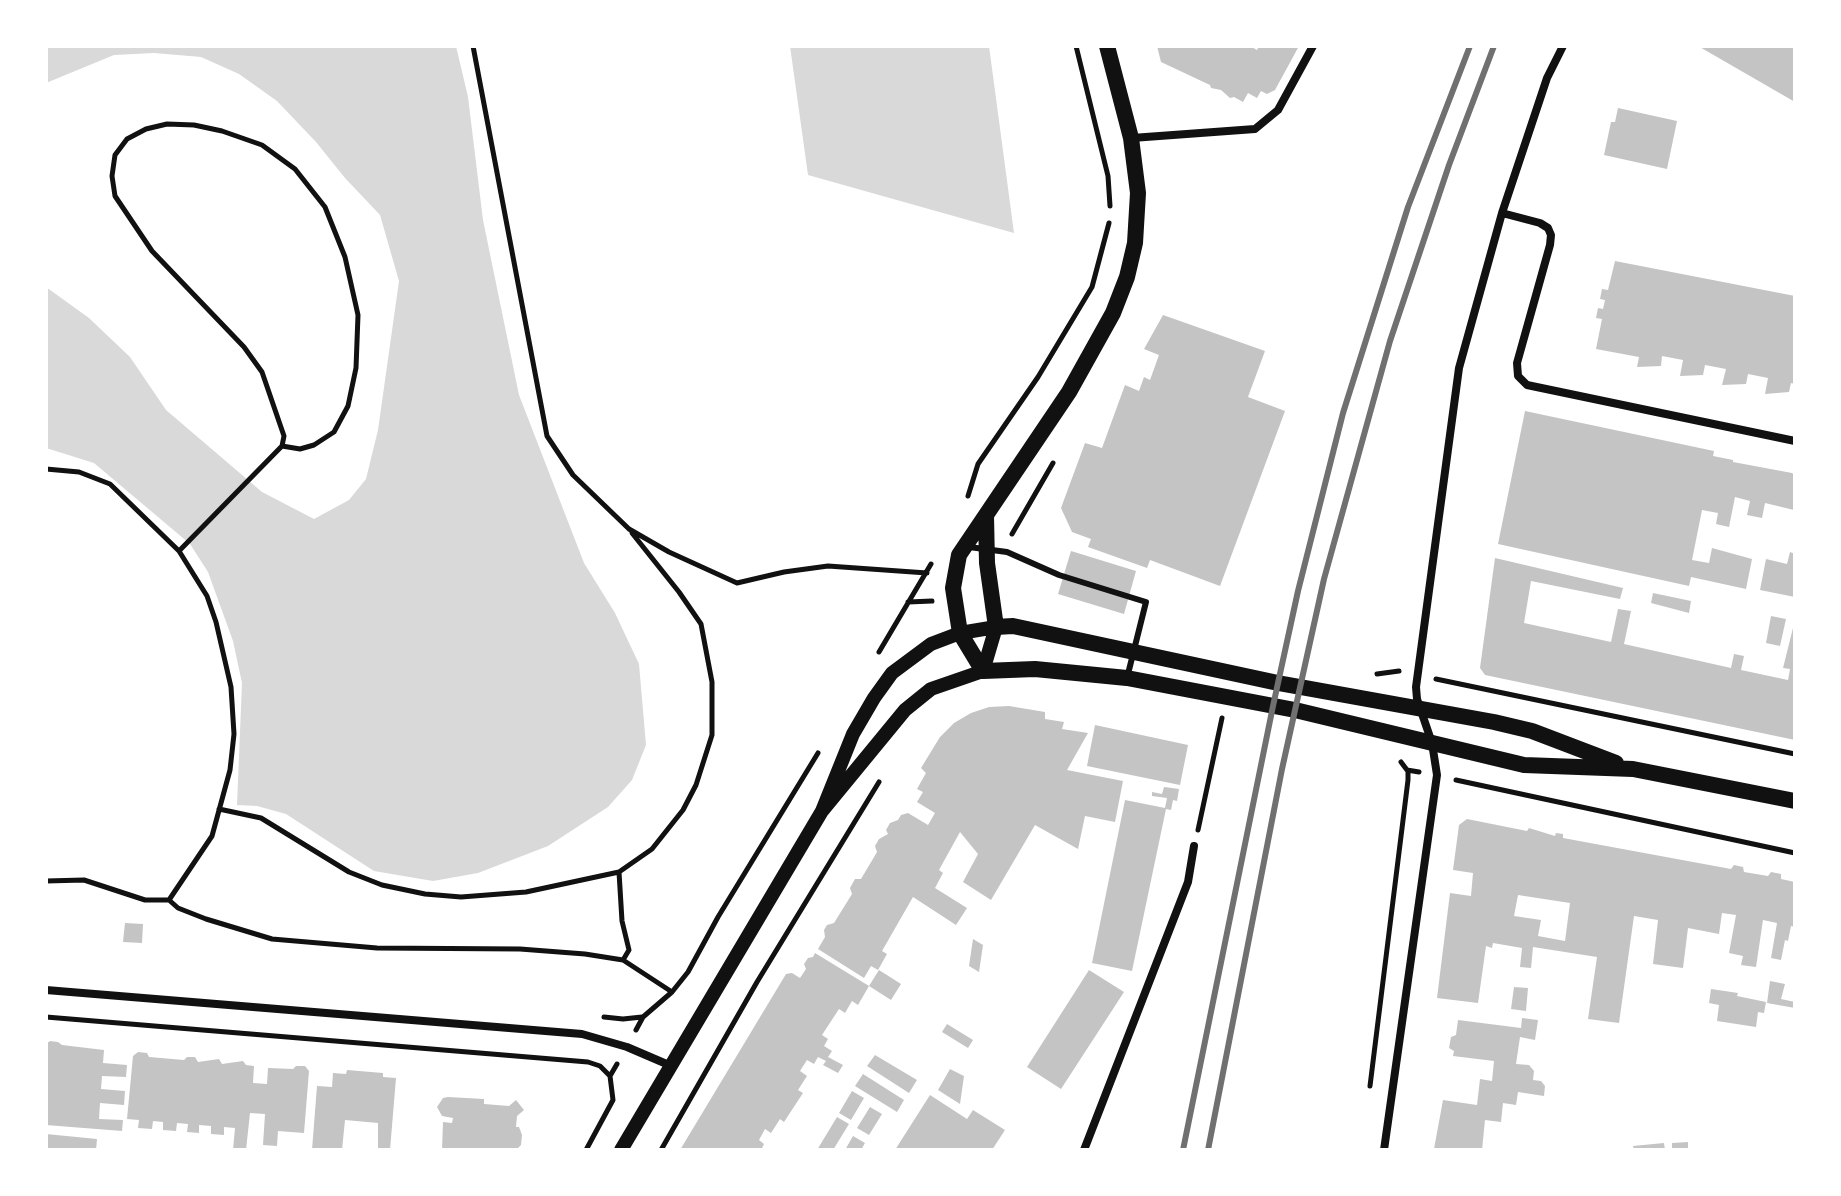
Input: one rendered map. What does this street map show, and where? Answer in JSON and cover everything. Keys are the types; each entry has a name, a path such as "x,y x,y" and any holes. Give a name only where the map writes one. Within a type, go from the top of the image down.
{"main road":[{"path":"1107,46 1131,138 1139,217 1127,277 1113,313 1069,392 959,555 953,577 960,633 983,671 1035,669 1127,678 1295,710 1524,765 1633,769 1795,801"},
{"path":"986,515 986,549 996,627 1013,626 1278,683 1420,707 1532,731 1633,769"}],"street":[{"path":"1131,138 1255,129 1278,110 1313,46"},
{"path":"1384,1150 1437,775 1432,743 1416,693 1459,368 1502,213 1547,78 1563,46"},
{"path":"1502,213 1540,223 1548,228 1551,235 1517,363 1518,376 1527,385 1795,441"},
{"path":"621,1150 822,811 905,710 931,689 983,671 996,627 960,633 931,644 892,673 853,734 822,811"},
{"path":"1084,1150 1188,882 1194,846"},
{"path":"46,990 582,1034 627,1047 669,1065"}],"lane":[{"path":"965,546 1007,552 1059,575 1146,602 1127,678"}],"path":[{"path":"219,809 261,818 349,872 382,885 425,894 461,897 526,892 619,872 652,849 683,810 696,785 712,735 712,682 701,624 629,529 573,475 547,436 473,46"},
{"path":"965,504 978,464 1038,377 1092,287 1108,233 1108,176 1076,46"},
{"path":"179,551 282,446 284,436 262,372 244,347 152,251 115,196 112,176 115,155 127,139 146,129 167,124 194,125 262,145 295,169 325,207 345,257 358,315 356,368 348,406 334,432 314,445 300,449 282,446"},
{"path":"46,469 79,472 110,484 179,551 207,596 225,654 234,734 230,770 212,836 169,900"},
{"path":"629,529 669,552 737,583 828,566 927,573"},
{"path":"879,652 937,553"},
{"path":"1194,846 1223,716"},
{"path":"586,1150 613,1100 610,1076 643,1017 672,992 688,972 823,744"},
{"path":"1369,1088 1407,770 1795,853"},
{"path":"661,1150 757,982 881,778"},
{"path":"619,872 622,921 629,950 623,960"},
{"path":"46,881 84,880 145,900 169,900 178,908 206,919 272,939 377,948 520,949 623,960 672,992"},
{"path":"46,1017 588,1062 600,1066 610,1076"}],"shaded area":[{"path":"46,46 456,46 468,97 483,220 519,395 584,563 615,613 639,664 646,745 632,780 608,807 548,846 478,873 433,881 374,871 286,814 257,806 237,805 242,683 233,641 208,572 190,544 94,463 46,448 46,287 89,318 130,357 166,410 262,492 314,519 349,500 366,479 378,430 399,281 380,215 277,101 239,74 201,57 154,53 114,55 46,83"},
{"path":"790,46 989,46 1014,233 808,175"}],"building":[{"path":"1157,46 1250,46 1257,50 1259,46 1299,46 1275,90 1267,94 1261,91 1257,98 1248,93 1243,102 1161,62"},
{"path":"1698,46 1795,46 1795,102"},
{"path":"1618,108 1677,121 1667,169 1604,155 1611,122 1615,122"},
{"path":"1615,261 1795,296 1795,384 1791,383 1789,392 1765,394 1768,378 1748,374 1746,384 1722,385 1726,369 1705,365 1703,375 1680,376 1683,360 1662,356 1661,366 1637,367 1639,357 1596,349 1602,319 1596,318 1598,308 1603,309 1605,300 1600,299 1602,289 1608,290"},
{"path":"1163,315 1265,351 1248,397 1285,411 1220,586 1150,560 1147,568 1088,547 1091,539 1072,532 1061,508 1085,443 1102,448 1125,385 1139,391 1144,377 1150,380 1159,355 1144,349"},
{"path":"1525,411 1714,451 1713,456 1733,462 1792,473 1795,475 1794,510 1765,503 1762,518 1747,515 1750,501 1735,497 1729,527 1716,524 1718,513 1702,510 1692,560 1709,563 1712,548 1752,559 1746,589 1691,577 1689,586 1498,544"},
{"path":"1071,551 1136,571 1124,614 1058,594"},
{"path":"1790,552 1795,554 1795,597 1760,590 1766,559 1787,564"},
{"path":"1495,558 1623,588 1620,599 1531,581 1524,623 1611,642 1618,609 1631,611 1624,644 1731,668 1734,654 1744,656 1741,670 1788,680 1790,669 1783,668 1795,620 1795,740 1485,675 1480,668"},
{"path":"1653,593 1691,601 1689,613 1651,603"},
{"path":"1771,616 1786,619 1780,646 1766,643"},
{"path":"1009,706 1045,712 1045,719 1064,722 1062,729 1088,733 1067,770 1123,781 1115,822 1085,816 1078,849 1035,825 991,900 963,882 978,854 960,832 939,870 943,873 935,888 967,908 956,925 913,897 882,951 887,954 878,970 871,966 864,978 818,949 825,937 824,930 834,923 852,894 850,888 855,879 861,879 877,852 875,846 879,839 888,834 886,830 890,823 908,813 928,825 935,813 917,802 923,792 917,789 926,773 921,768 940,737 954,723 971,713 989,707"},
{"path":"1095,725 1188,745 1180,785 1087,766"},
{"path":"1164,787 1179,789 1177,801 1173,800 1171,810 1166,809 1132,971 1092,963 1125,800 1165,808 1167,798 1152,796 1152,792 1162,794"},
{"path":"1467,819 1527,831 1529,828 1555,836 1556,833 1563,834 1563,838 1731,869 1734,865 1743,867 1744,872 1768,876 1771,872 1781,874 1781,879 1795,882 1795,927 1791,926 1788,941 1785,940 1781,960 1771,958 1777,923 1763,920 1756,967 1741,965 1743,956 1729,953 1736,915 1722,913 1719,934 1688,928 1683,968 1653,964 1658,920 1634,916 1619,1023 1588,1019 1597,957 1533,947 1531,968 1520,967 1522,948 1493,943 1492,948 1486,946 1478,1003 1437,998 1450,893 1471,896 1473,873 1453,870 1459,825","holes":["1518,895 1570,903 1565,941 1538,936 1541,920 1514,916"]},
{"path":"125,923 143,924 142,943 123,942"},
{"path":"973,939 983,945 979,972 969,966"},
{"path":"815,953 869,986 858,1005 852,1001 845,1013 839,1009 822,1035 828,1039 824,1046 832,1051 828,1057 843,1065 838,1073 823,1065 826,1061 818,1057 814,1064 807,1060 800,1071 807,1076 798,1090 803,1093 784,1122 780,1119 771,1133 765,1129 759,1140 764,1144 761,1150 680,1150 786,974 792,973 800,978 806,969 804,964"},
{"path":"879,970 901,984 891,1000 869,986"},
{"path":"1089,970 1124,992 1061,1089 1027,1067"},
{"path":"1770,981 1785,984 1781,999 1795,1002 1795,1008 1767,1003"},
{"path":"1514,987 1528,988 1526,1011 1511,1009"},
{"path":"1711,989 1766,1002 1764,1013 1758,1012 1756,1027 1717,1021 1719,1005 1709,1003"},
{"path":"1522,1018 1538,1020 1535,1040 1520,1037 1516,1064 1529,1065 1534,1071 1533,1080 1541,1081 1545,1086 1544,1096 1518,1092 1516,1105 1503,1103 1501,1122 1485,1120 1482,1150 1434,1149 1443,1100 1477,1105 1480,1079 1492,1081 1494,1061 1453,1056 1454,1051 1449,1048 1451,1037 1456,1035 1458,1020 1521,1028"},
{"path":"947,1024 973,1040 968,1048 942,1032"},
{"path":"50,1041 104,1050 103,1063 127,1065 126,1077 102,1076 101,1089 125,1091 124,1105 100,1103 99,1119 123,1120 122,1131 46,1125 46,1044"},
{"path":"138,1052 147,1053 149,1057 184,1060 195,1057 198,1062 219,1059 222,1064 243,1061 246,1065 254,1066 253,1083 267,1084 268,1068 305,1066 309,1071 304,1133 278,1131 277,1146 263,1145 265,1114 250,1113 246,1150 233,1150 235,1128 224,1127 224,1135 211,1134 211,1126 199,1125 199,1133 187,1132 188,1124 177,1123 176,1131 163,1130 163,1122 153,1121 152,1129 138,1128 139,1120 127,1119 133,1056"},
{"path":"875,1055 917,1080 909,1093 867,1066"},
{"path":"950,1069 964,1076 960,1104 938,1090"},
{"path":"347,1070 383,1073 383,1077 396,1078 390,1150 378,1150 378,1123 345,1120 342,1150 312,1150 317,1086 332,1087 333,1073 346,1074"},
{"path":"863,1074 904,1100 897,1112 855,1086"},
{"path":"852,1091 864,1098 851,1120 839,1113"},
{"path":"930,1095 967,1119 973,1110 1005,1130 992,1150 895,1150"},
{"path":"443,1098 484,1099 484,1104 509,1106 516,1100 524,1110 517,1116 516,1127 522,1135 521,1145 516,1150 442,1150 443,1122 452,1123 453,1118 442,1116 437,1107"},
{"path":"870,1107 882,1114 869,1135 857,1128"},
{"path":"837,1117 849,1124 833,1150 817,1150"},
{"path":"46,1134 97,1139 96,1150 46,1150"},
{"path":"853,1136 865,1143 861,1150 845,1150"},
{"path":"1688,1142 1688,1150 1672,1150 1672,1143"},
{"path":"1664,1143 1665,1150 1634,1150 1633,1146"}],"railway":[{"path":"1183,1150 1273,706 1298,591 1343,413 1408,207 1470,46"},
{"path":"1208,1150 1282,769 1324,579 1390,341 1449,165 1494,46"}]}
